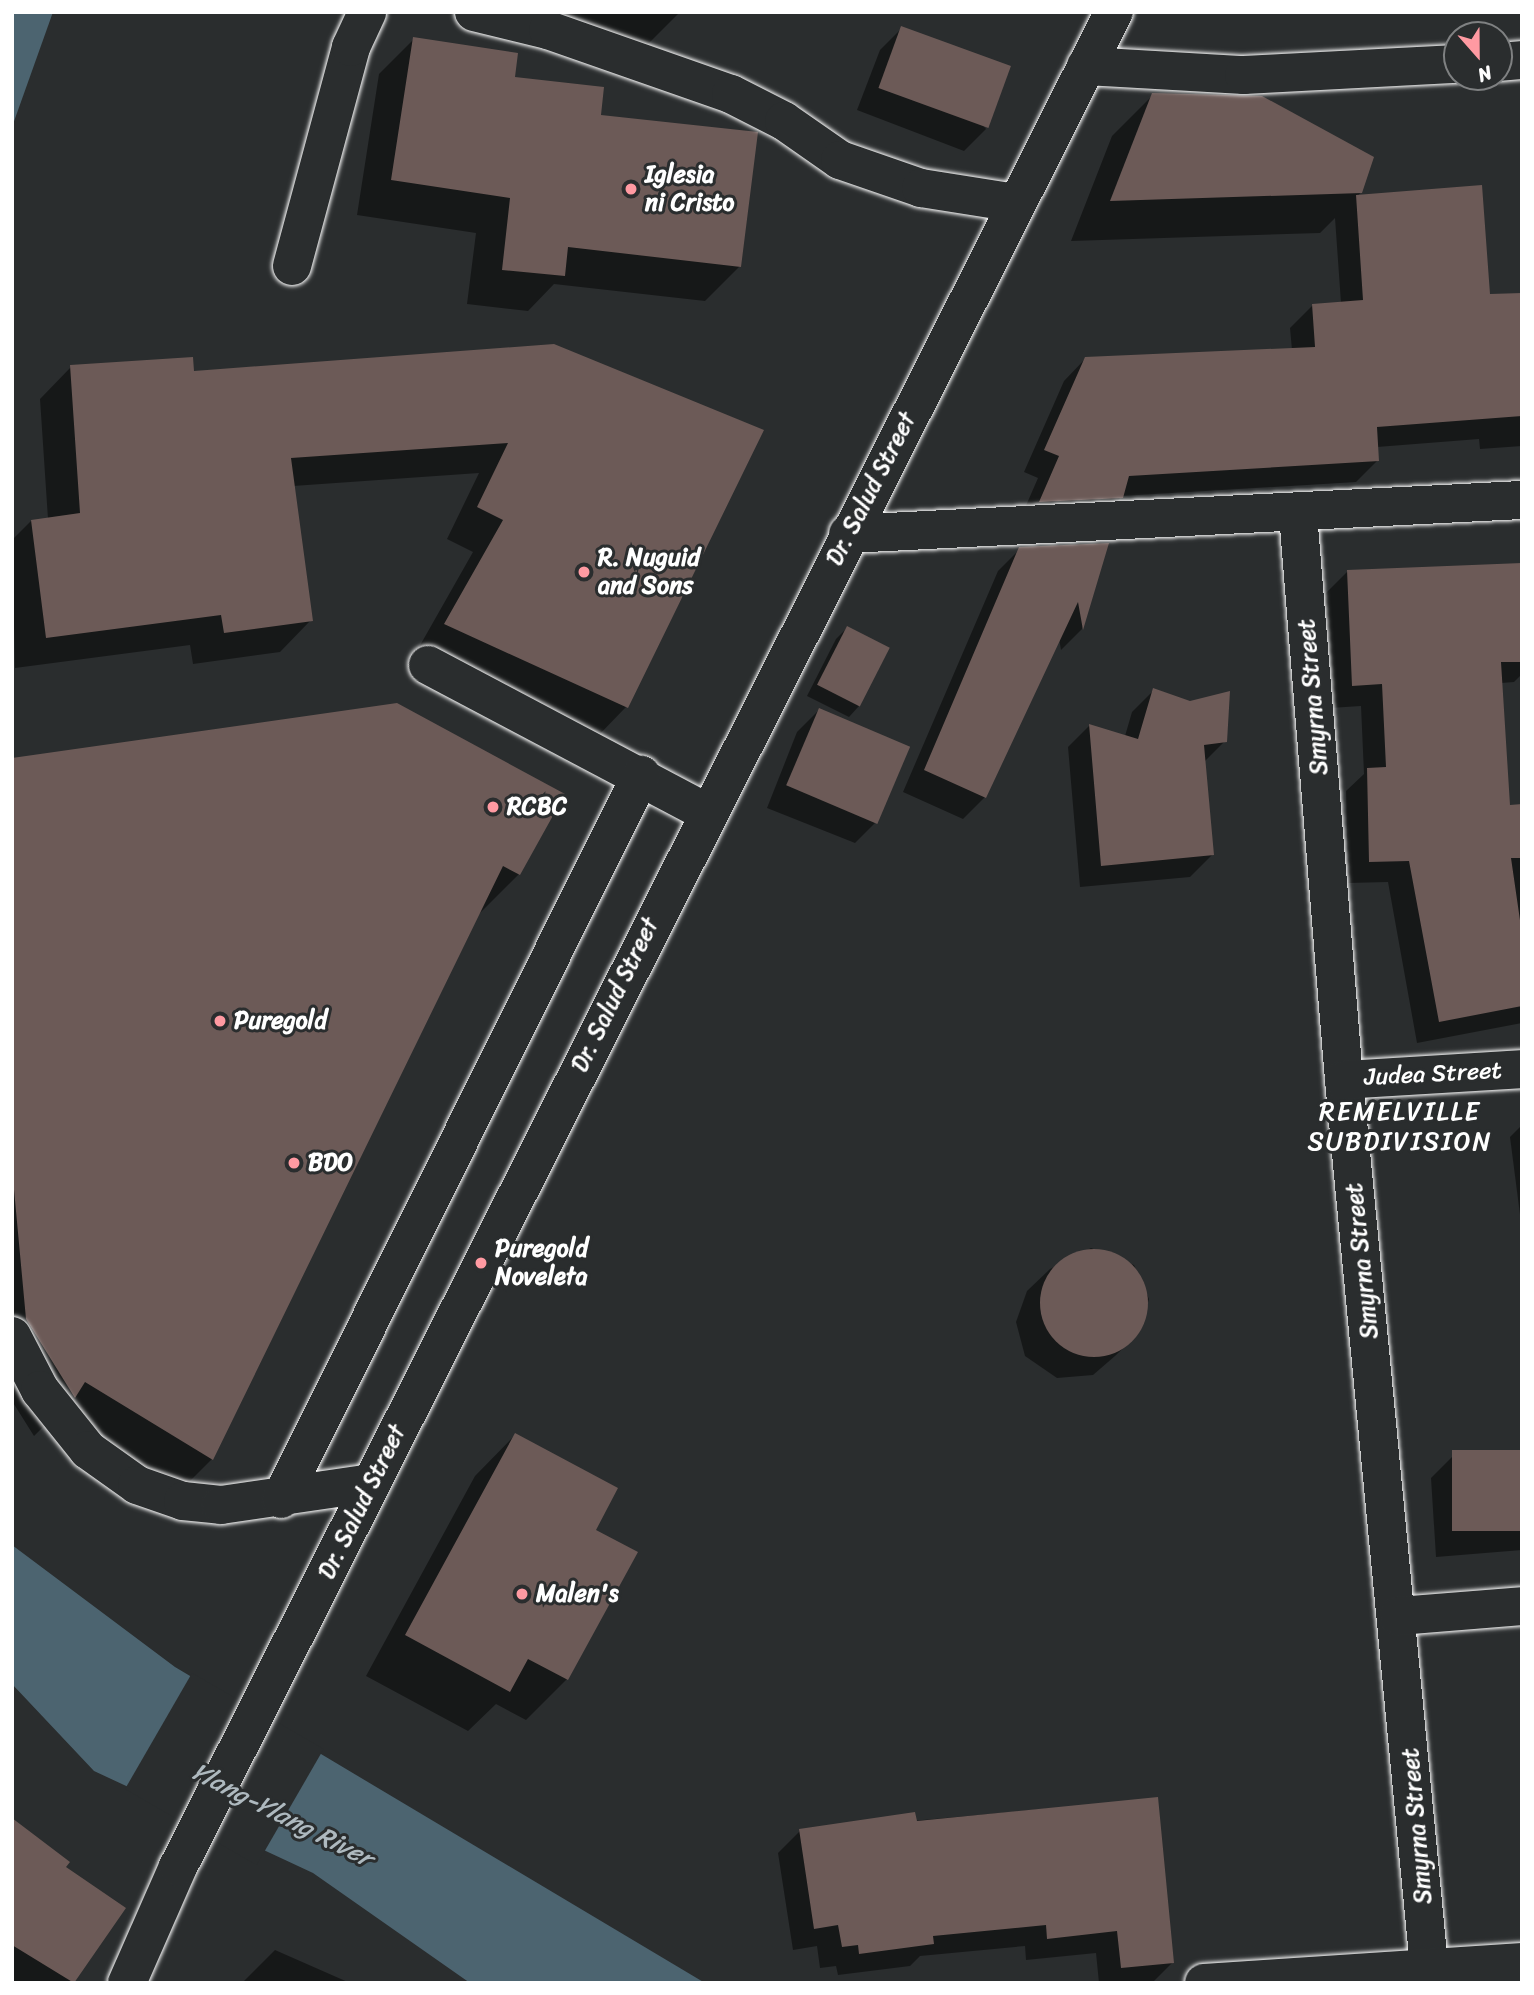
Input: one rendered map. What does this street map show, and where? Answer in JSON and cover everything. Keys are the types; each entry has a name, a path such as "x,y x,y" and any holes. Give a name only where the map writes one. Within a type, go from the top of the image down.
{"street":[{"path":"292,266 351,47 367,12"},
{"path":"474,12 548,30 731,94 784,121 840,160 922,188 1016,203"},
{"name":"Dr. Salud Street","path":"127,1983 178,1867 706,813 1114,12"},
{"path":"1086,65 1244,75 1443,65"},
{"path":"848,534 1298,514 1522,500"},
{"name":"Smyrna Street","path":"1298,514 1344,1080 1399,1616 1429,1966"},
{"path":"428,665 641,775 706,813"},
{"path":"281,1499 641,775"},
{"name":"Judea Street","path":"1344,1080 1522,1069"},
{"path":"12,1336 40,1390 88,1450 137,1485 183,1501 221,1505 281,1499 372,1483"},
{"path":"1399,1616 1522,1606"},
{"path":"1204,1983 1429,1966 1522,1962"}],"water":[{"path":"12,12 53,12 12,127"},
{"name":"Ylang-Ylang River","path":"12,1545 175,1667 705,1983 470,1983 313,1873 94,1771 12,1684"}],"pier":[{"path":"192,1673 324,1749 257,1865 125,1789"}],"building":[{"path":"901,26 1011,66 988,128 878,88"},
{"name":"Iglesia ni Cristo","path":"413,37 518,53 515,77 604,87 601,115 758,132 741,267 568,247 565,276 502,270 510,198 391,180"},
{"path":"1152,93 1262,96 1374,157 1362,193 1110,201"},
{"path":"1482,185 1490,294 1522,293 1522,416 1377,427 1379,461 1129,476 1123,498 1039,502 1059,456 1044,450 1085,357 1315,347 1312,304 1363,300 1356,195"},
{"path":"554,344 764,430 628,708 444,624 503,520 477,507 508,443 291,458 313,621 224,633 221,615 46,638 31,520 80,513 70,365 193,357 194,371"},
{"path":"1109,543 1083,630 1078,602 986,798 924,770 1019,547"},
{"path":"1522,563 1522,662 1501,662 1510,805 1522,804 1522,858 1511,858 1522,934 1522,1006 1439,1022 1409,861 1369,862 1367,768 1386,767 1382,684 1352,686 1347,570"},
{"path":"847,626 890,648 860,707 817,685"},
{"path":"1153,688 1190,701 1230,691 1227,742 1204,745 1214,855 1101,866 1089,724 1138,739"},
{"name":"Puregold","path":"397,703 565,794 520,875 503,866 213,1460 85,1382 75,1398 26,1319 12,1168 12,758"},
{"path":"819,708 910,747 877,824 786,785"},
{"path":"1094,1249 1115,1253 1132,1265 1144,1282 1148,1303 1144,1324 1132,1341 1115,1353 1094,1357 1073,1353 1056,1341 1044,1324 1040,1303 1044,1282 1056,1265 1073,1253"},
{"name":"Malen's","path":"515,1433 618,1488 596,1530 638,1552 568,1680 528,1659 510,1692 405,1635"},
{"path":"1452,1450 1522,1450 1522,1531 1452,1531"},
{"path":"1158,1797 1174,1963 1121,1968 1117,1931 1047,1939 1046,1925 933,1936 934,1944 859,1954 858,1945 842,1947 838,1925 814,1929 799,1829 915,1812 917,1821"},
{"path":"12,1818 70,1862 66,1867 126,1908 74,1983 12,1945"}],"place":[{"name":"Iglesia ni Cristo","path":"631,189"},
{"name":"R. Nuguid and Sons","path":"584,572"},
{"name":"RCBC","path":"493,807"},
{"name":"Puregold","path":"220,1021"},
{"name":"BDO","path":"294,1163"},
{"name":"Puregold Noveleta","path":"481,1263"},
{"name":"Malen's","path":"522,1594"}],"district":[{"name":"REMELVILLE SUBDIVISION","path":"1400,1127"}]}
